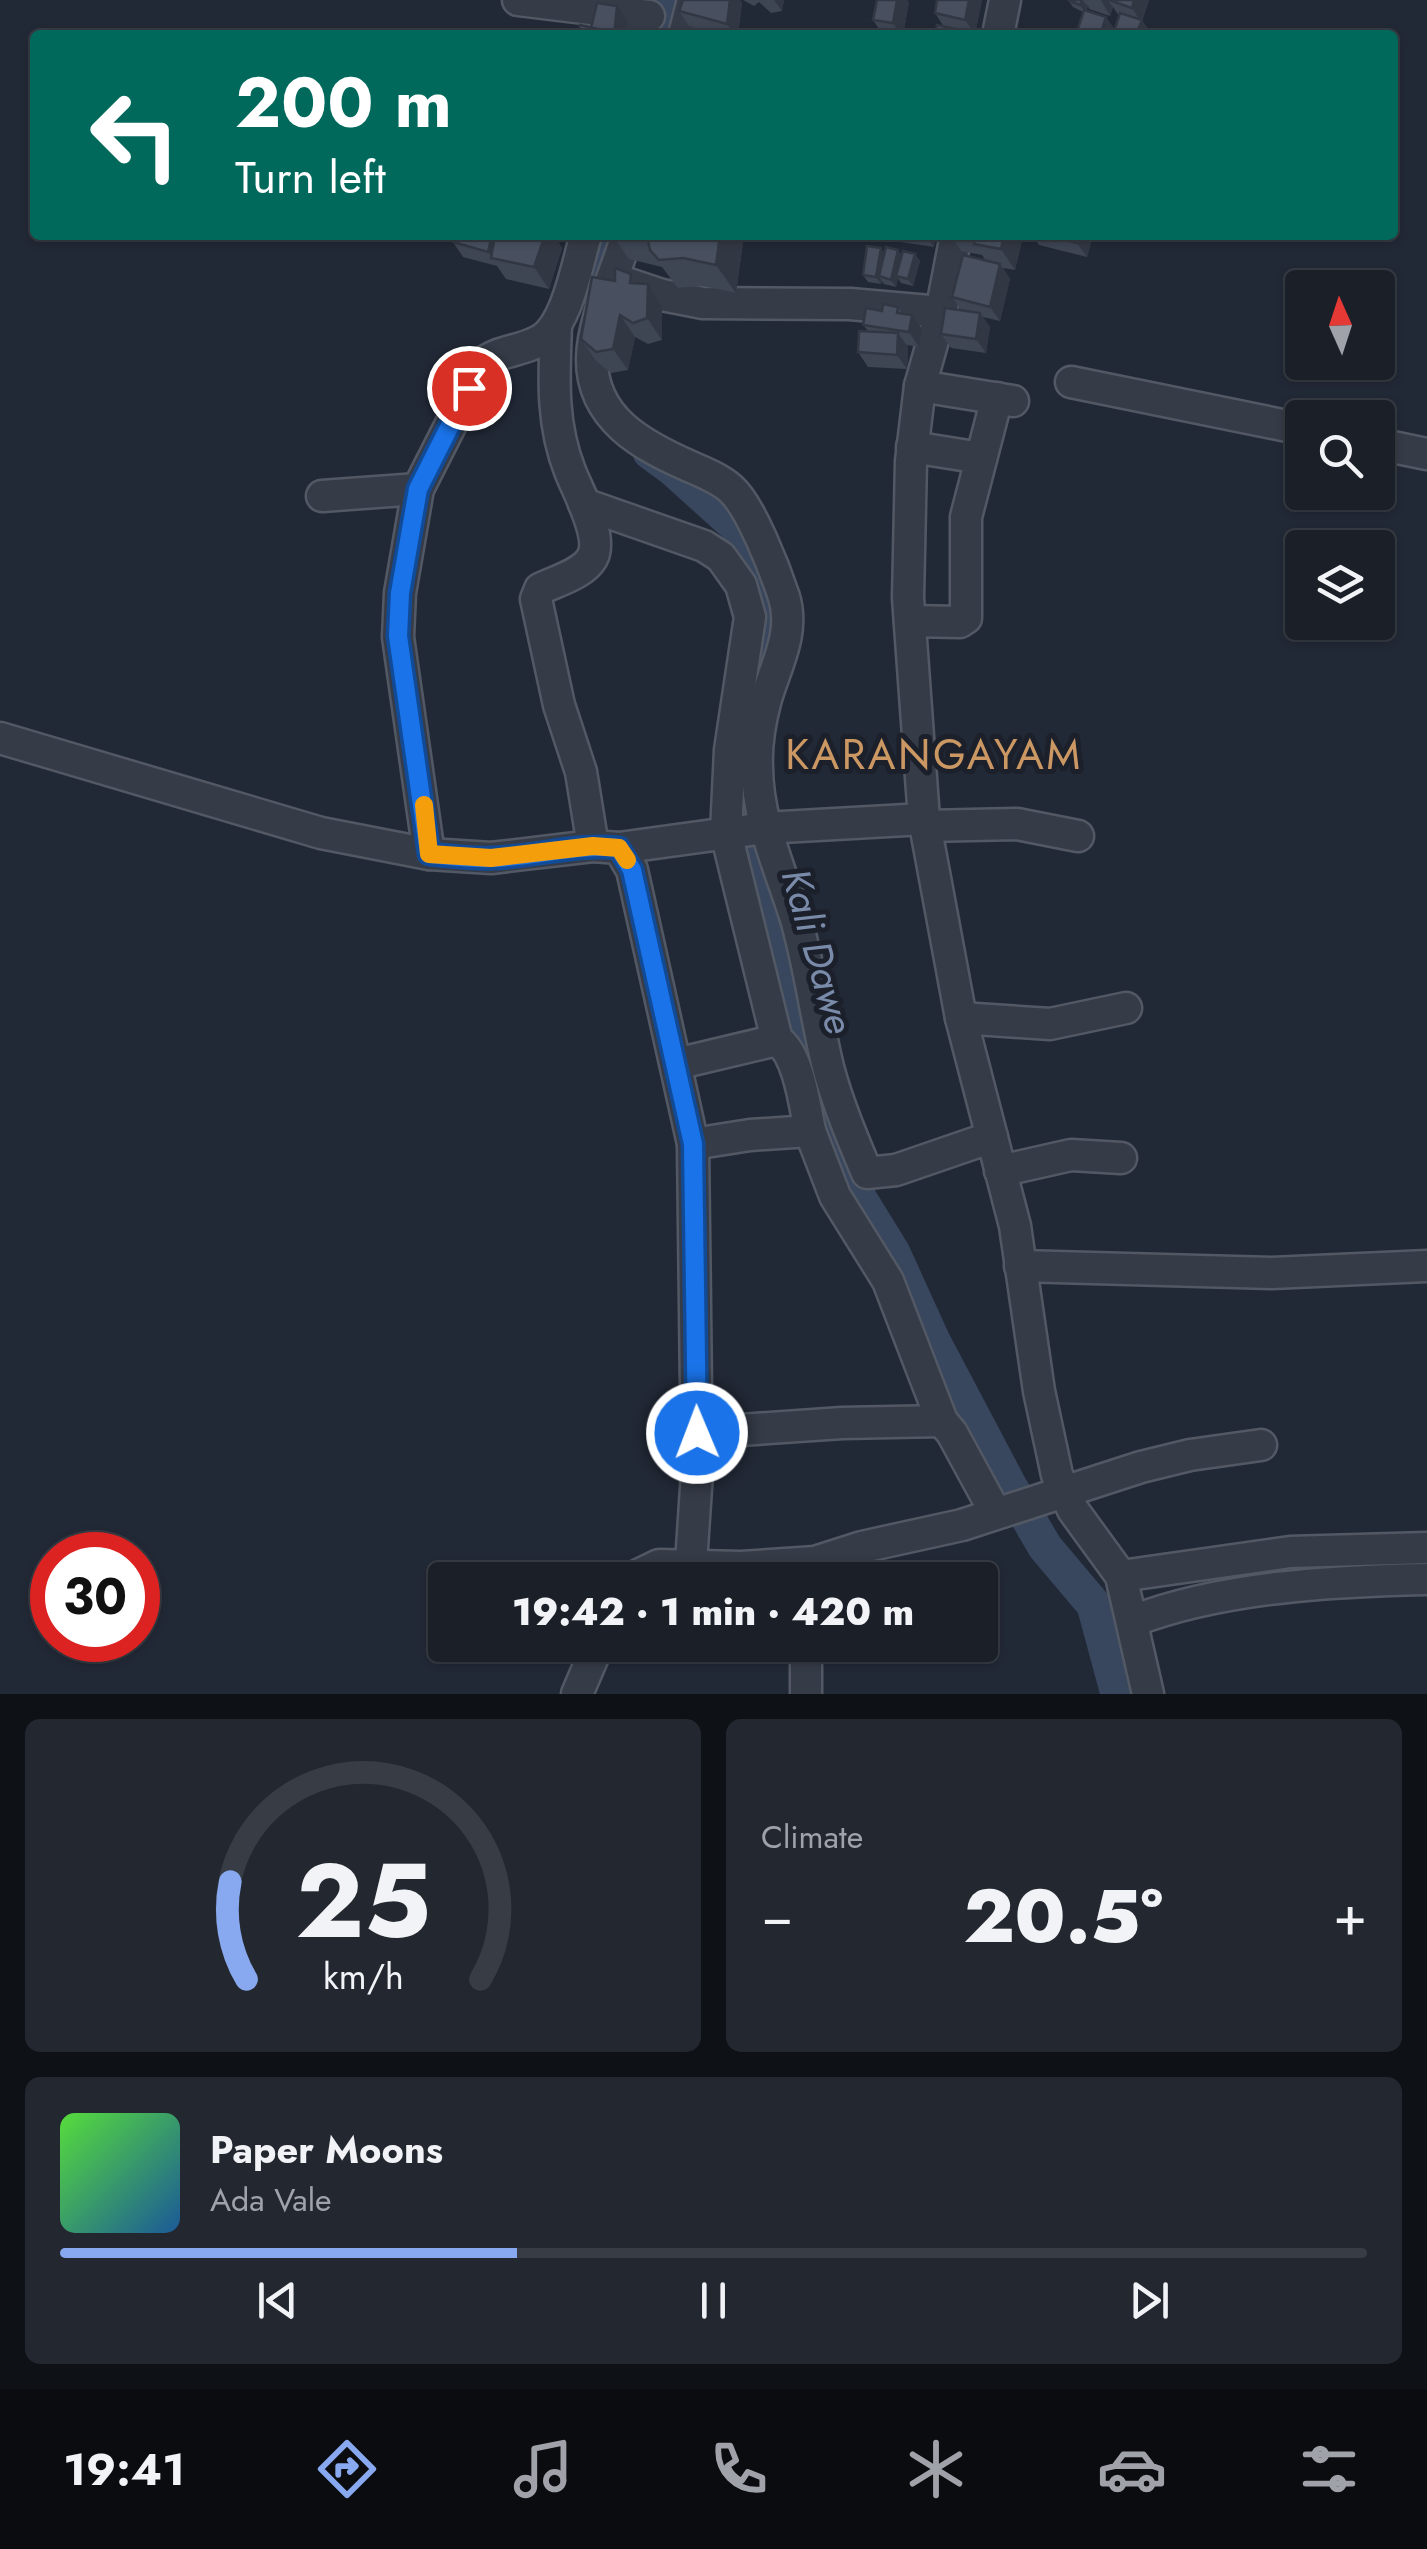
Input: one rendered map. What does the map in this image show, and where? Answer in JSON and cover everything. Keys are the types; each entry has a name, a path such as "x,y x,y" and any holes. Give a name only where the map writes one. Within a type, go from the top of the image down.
{"street":[{"path":"518,0 648,17"},
{"path":"685,30 693,0"},
{"path":"999,30 1005,0"},
{"path":"587,240 601,308 592,359 598,392 610,418 651,450 714,478 738,496 767,553 785,601 788,628 766,698 759,730 758,790 743,831"},
{"path":"429,854 398,636 400,593 418,489 481,365 500,353 538,342 556,326 624,240"},
{"path":"955,240 920,386 912,447 910,621 925,822 961,1018 1015,1226 1054,1494 1122,1576 1148,1694"},
{"path":"596,274 662,295 704,303 850,304 940,312"},
{"path":"556,326 553,394 560,446 592,527 594,554 579,571 540,589 536,599 559,705 606,847 632,870 693,1144 697,1433 692,1562"},
{"path":"1072,382 1285,426"},
{"path":"910,621 960,622 966,618 966,517 981,458 1005,399 920,386"},
{"path":"912,447 981,458"},
{"path":"1395,447 1427,454"},
{"path":"322,496 418,489"},
{"path":"584,504 704,546 721,557 740,585 750,617 730,750 777,1040 788,1050 810,1131 835,1196 888,1280 942,1421 1001,1510"},
{"path":"0,738 321,833 429,854 491,858 743,831 925,822 1017,824 1078,836"},
{"path":"743,831 796,920 829,1068 867,1173 896,1170 992,1138"},
{"path":"961,1018 1050,1024 1126,1008"},
{"path":"676,1064 777,1040"},
{"path":"693,1144 810,1131"},
{"path":"1000,1170 1071,1155 1121,1158"},
{"path":"1020,1266 1272,1273 1427,1266"},
{"path":"697,1433 860,1422 942,1421"},
{"path":"838,1562 1190,1455 1261,1444"},
{"path":"1122,1576 1290,1552 1427,1548"},
{"path":"1134,1622 1167,1608 1242,1592 1427,1579"},
{"path":"577,1694 591,1662"},
{"path":"806,1662 806,1694"}],"building":[{"path":"683,0 730,0 727,24 679,11"},
{"path":"877,0 897,0 893,23 873,20"},
{"path":"937,0 969,0 965,20 935,13"},
{"path":"1109,0 1134,0 1132,8"},
{"path":"597,3 617,6 615,30 591,28"},
{"path":"1084,10 1106,17 1102,30 1078,30"},
{"path":"1120,13 1142,20 1138,30 1115,30"},
{"path":"454,240 491,240 488,252"},
{"path":"494,240 543,240 534,267 491,258"},
{"path":"644,240 719,240 716,265 683,258 659,260"},
{"path":"975,240 1003,240 1001,249 974,244"},
{"path":"867,246 881,248 876,277 863,275"},
{"path":"886,247 898,250 891,280 879,276"},
{"path":"903,251 915,254 908,279 896,276"},
{"path":"963,255 1000,264 990,307 952,297"},
{"path":"615,268 631,274 630,283 648,284 647,318 633,323 620,315 613,349 596,352 581,339 592,277 615,281"},
{"path":"883,304 898,307 897,313 912,315 909,332 863,325 866,308 882,311"},
{"path":"945,308 980,313 976,339 941,334"},
{"path":"859,331 898,333 897,355 858,352"}],"waterway":[{"name":"Kali Dawe","path":"665,30 673,0"},
{"name":"Kali Dawe","path":"597,292 610,240"},
{"name":"Kali Dawe","path":"650,452 753,541 773,640 767,675"},
{"name":"Kali Dawe","path":"741,813 741,835 789,988 817,1104 848,1180 893,1253 933,1341 1009,1485 1045,1547 1094,1605 1118,1694"}],"slow traffic":[{"path":"424,805 429,854 491,858 593,846 619,848 627,860"}],"district":[{"name":"KARANGAYAM","path":"934,754"}],"route":[{"path":"469,388 418,489 400,593 398,636 429,854 491,858 610,847 619,848 632,870 693,1144 697,1433"}]}
